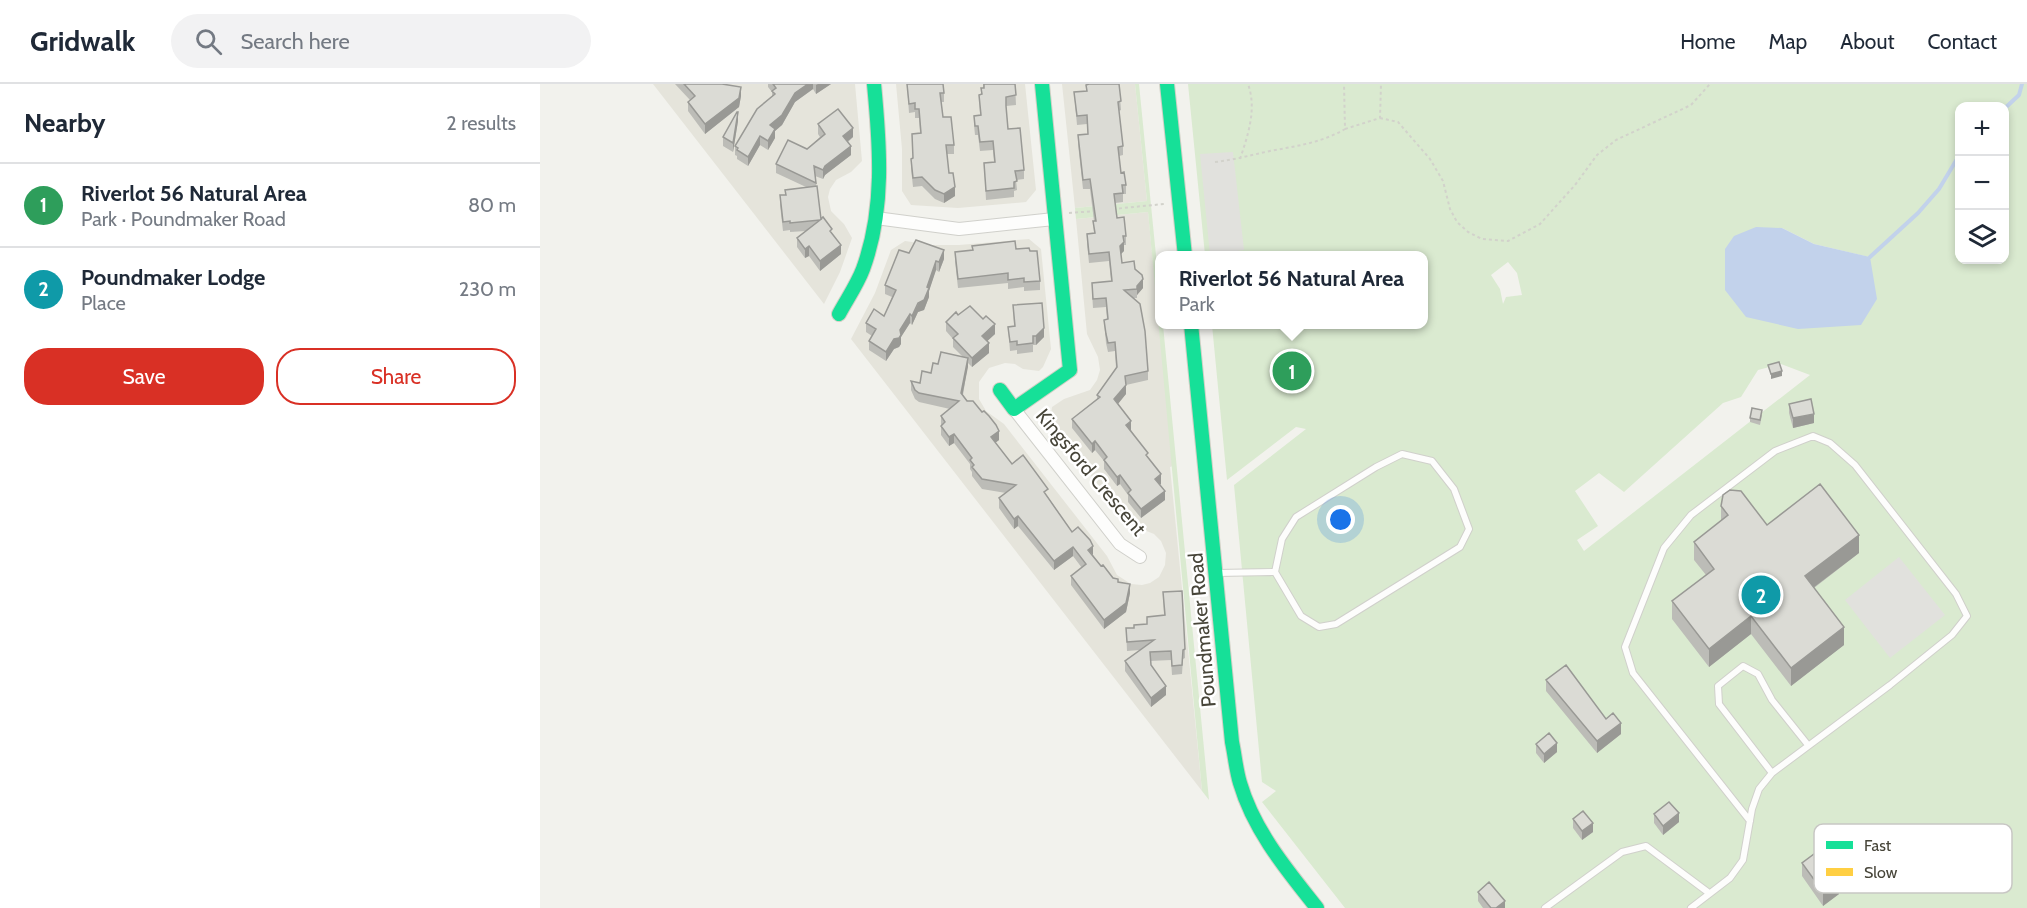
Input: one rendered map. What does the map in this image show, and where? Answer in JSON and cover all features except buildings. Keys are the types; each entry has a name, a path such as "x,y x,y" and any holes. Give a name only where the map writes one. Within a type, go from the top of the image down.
{"street":[{"path":"839,314 862,270 876,218 879,157 874,84"},
{"name":"Kingsford Crescent","path":"1014,409 1070,370 1042,84"},
{"path":"1167,84 1185,251"},
{"path":"876,218 959,229 1054,219"},
{"name":"Poundmaker Road","path":"1192,329 1232,742 1240,786 1253,817 1275,855 1317,908"},
{"name":"Kingsford Crescent","path":"1000,390 1120,544 1140,558"}],"lane":[{"path":"1691,908 1730,878 1743,860 1759,789 1772,773 1890,685 1952,635 1967,616 1956,594 1855,465 1830,443 1813,436 1775,450 1691,515 1664,548 1625,647 1633,673 1750,821"},
{"path":"1402,454 1432,461 1454,489 1469,529 1460,547 1336,624 1319,627 1302,616 1275,572 1282,539 1296,517 1376,467 1402,454"},
{"path":"1216,573 1275,572"},
{"path":"1772,773 1719,704 1718,686 1743,666 1758,674 1772,700 1808,746"},
{"path":"1545,908 1622,852 1646,846 1709,894"}],"path":[{"path":"1240,159 1248,135 1251,114 1252,104 1248,84"},
{"path":"1344,84 1345,129"},
{"path":"1380,118 1381,84"},
{"path":"1215,162 1309,144 1380,118 1398,122 1430,159 1443,181 1450,209 1457,222 1468,232 1482,239 1508,241 1540,224 1575,185 1597,155 1616,140 1691,105 1710,84"},
{"path":"1113,209 1179,203"},
{"path":"1069,213 1102,210"}],"shaded area":[{"path":"653,84 855,84 862,161 851,172 836,180 828,197 831,211 844,224 852,238 840,272 824,304"},
{"path":"896,84 1025,84 1036,190 1026,202 958,208 911,205 902,191 902,149"},
{"path":"1062,84 1135,84 1147,201 1075,208"},
{"path":"1233,152 1244,250 1210,251 1200,154"},
{"path":"1148,212 1155,283 1155,329 1160,329 1173,466 1170,467 1202,791 851,339 875,293 891,250 905,241 932,245 959,245 1029,239 1041,249 1051,349 1039,371 1005,363 989,368 979,382 979,399 986,411 1004,424 1107,556 1117,575 1131,584 1150,583 1159,577 1165,565 1166,553 1161,541 1154,534 1134,526 1124,518 1050,423 1052,407 1064,399 1090,390 1100,370 1098,357 1087,334 1076,219"},
{"path":"1899,557 1945,615 1890,658 1845,600"}],"green space":[{"path":"1135,84 1139,84 1156,251 1155,287 1148,212 1076,219 1075,208 1147,201"},
{"path":"1188,84 2027,84 2027,908 1345,908 1262,802 1276,791 1262,782 1234,485 1306,429 1296,427 1227,480 1212,329 1428,329 1428,251 1205,251","holes":["1782,228 1814,244 1869,257 1725,250","1508,262 1517,273 1522,295 1506,297 1503,304 1500,289 1491,275","1781,364 1810,375 1584,551 1577,540 1598,526 1575,491 1599,473 1624,492 1723,403 1741,397 1758,370"]},
{"path":"1159,329 1163,329 1209,800 1202,791"}],"water":[{"path":"1756,227 1782,228 1814,244 1870,257 1877,299 1861,325 1798,329 1746,317 1725,290 1725,249 1734,236"}],"waterway":[{"path":"2009,104 2019,95 2022,84"},
{"path":"1870,257 1918,213 1939,189 1959,156"}],"traffic: fast":[{"path":"839,314 863,269 875,224 879,154 874,84"},
{"path":"1000,390 1014,409 1070,370 1042,84"},
{"path":"1167,84 1184,251"},
{"path":"1191,329 1232,742 1237,773 1246,801 1263,834 1317,908"}],"place":[{"name":"Riverlot 56 Natural Area","path":"1292,371"},
{"name":"Poundmaker Lodge","path":"1761,595"}]}
